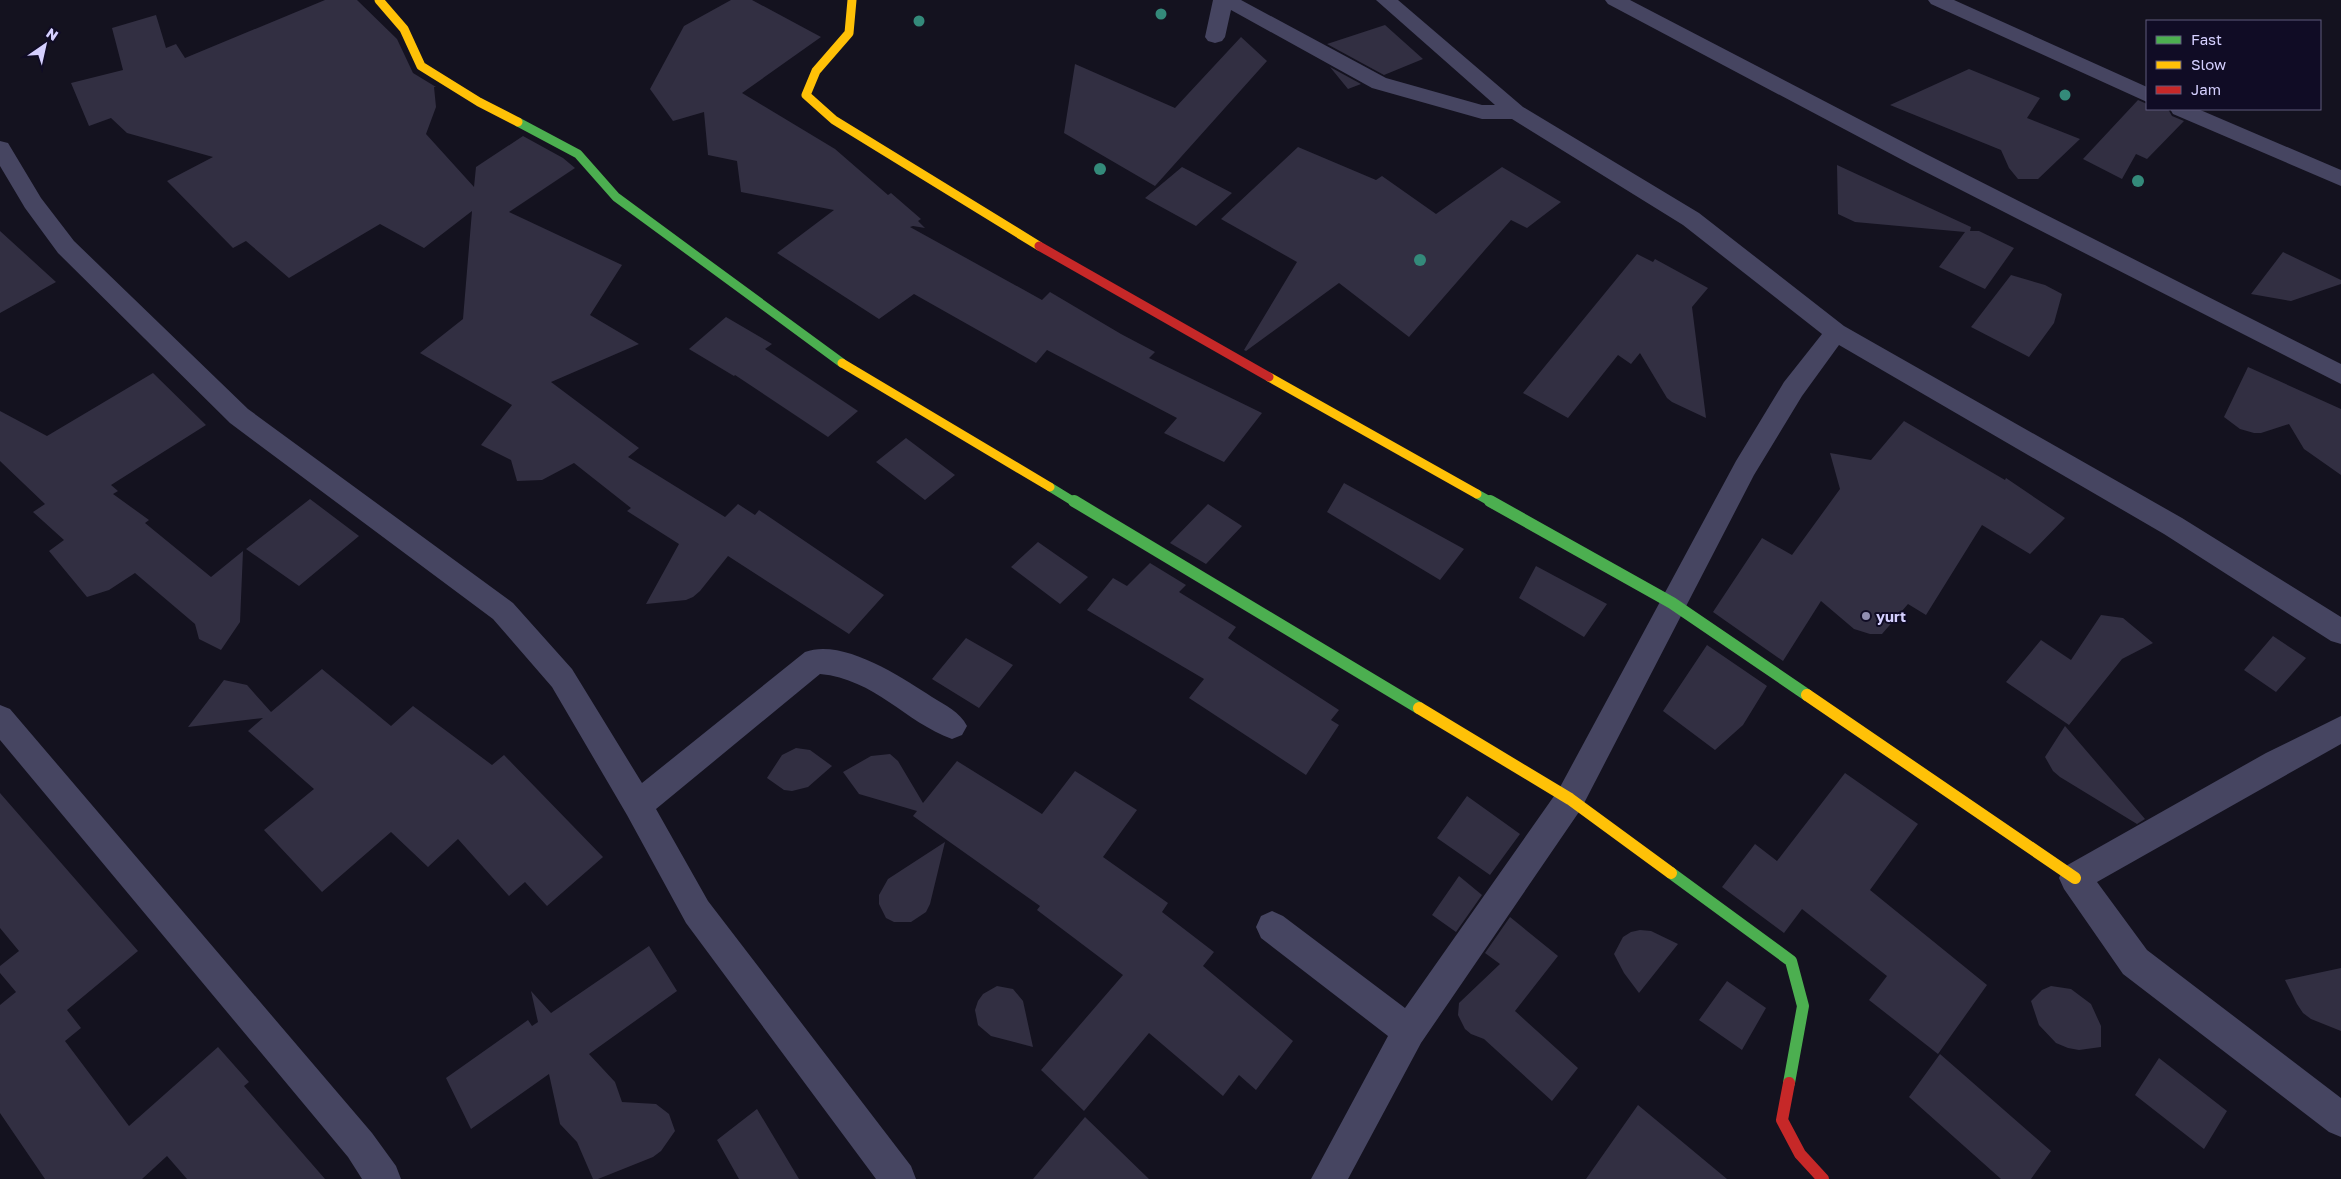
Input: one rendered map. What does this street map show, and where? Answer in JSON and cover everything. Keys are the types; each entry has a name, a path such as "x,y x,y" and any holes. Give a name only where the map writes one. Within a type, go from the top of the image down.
{"street":[{"path":"379,0 404,29 421,66 479,102 578,154 616,197 824,351 1570,799 1791,961 1803,1006 1782,1120 1800,1154 1823,1179"},
{"path":"852,0 849,33 816,71 806,95 834,120 1071,266 1672,603 2075,878 2135,962 2341,1120"},
{"path":"1215,37 1225,0 1379,83 1482,112 1516,112"},
{"path":"1386,0 1516,112 1691,219 1836,332 2173,526 2341,632"},
{"path":"1615,0 1909,154 2341,374"},
{"path":"1938,0 2146,95"},
{"path":"2182,110 2341,179"},
{"path":"0,148 33,203 66,247 239,416 502,611 562,678 638,805 697,912 898,1179"},
{"path":"1329,1179 1409,1031 1570,799 1672,603 1750,460 1793,389 1836,332"},
{"path":"638,805 815,661 831,661 863,672 952,726"},
{"path":"0,718 360,1145 383,1179"},
{"path":"2075,878 2277,763 2341,729"},
{"path":"1272,927 1409,1031"}],"building":[{"path":"325,0 357,0 397,39 413,73 436,87 434,87 436,107 426,134 474,187 476,167 523,136 563,158 575,168 509,212 622,265 590,315 639,344 551,382 639,448 628,457 725,517 738,504 755,515 759,510 884,595 849,634 728,556 693,597 686,600 646,604 679,544 627,511 631,508 574,463 542,480 517,481 511,460 481,445 512,405 420,353 463,319 472,211 424,248 380,224 289,278 246,241 233,248 167,181 213,157 127,133 111,118 89,126 71,83 123,70 112,28 156,15 166,48 176,44 185,58"},
{"path":"731,0 752,0 821,37 742,93 835,149 888,195 891,193 921,219 918,221 925,228 910,227 1042,300 1050,292 1155,352 1149,358 1262,413 1224,462 1164,433 1177,418 1047,350 1036,363 914,294 879,319 777,253 834,210 741,192 737,161 708,155 704,112 673,121 650,89 684,26"},
{"path":"1385,25 1423,59 1384,75 1327,44"},
{"path":"1241,37 1267,61 1155,186 1064,133 1075,64 1175,108"},
{"path":"1330,67 1361,84 1348,89"},
{"path":"1969,69 2040,98 2027,118 2080,139 2038,179 2018,179 2009,168 2001,150 1890,105"},
{"path":"2138,100 2146,104 2146,110 2169,110 2172,116 2184,121 2147,159 2136,154 2122,179 2083,159"},
{"path":"1298,147 1376,180 1382,176 1436,214 1502,167 1561,202 1527,228 1511,220 1409,337 1339,283 1246,351 1244,350 1297,262 1221,219"},
{"path":"1837,165 1971,227 1970,231 1979,231 2014,248 1985,289 1939,267 1965,232 1855,222 1838,214"},
{"path":"1182,167 1232,193 1196,226 1145,198"},
{"path":"0,231 56,282 0,313"},
{"path":"2283,252 2341,280 2341,284 2291,301 2251,294"},
{"path":"1637,254 1653,262 1655,259 1708,288 1692,307 1706,418 1667,398 1640,353 1631,364 1618,355 1568,418 1523,393"},
{"path":"2011,275 2045,285 2062,294 2054,323 2029,357 1971,327"},
{"path":"726,317 772,344 765,349 858,411 828,437 735,375 689,349"},
{"path":"2248,367 2341,409 2341,475 2304,449 2289,424 2261,433 2254,433 2240,429 2224,417"},
{"path":"153,373 206,425 111,485 118,491 113,494 149,520 145,523 211,577 243,551 240,622 221,650 199,639 195,624 135,573 109,590 87,597 49,551 64,540 33,512 45,504 0,461 0,411 47,436"},
{"path":"1904,421 2005,480 2006,478 2065,518 2030,554 1982,525 1926,615 1908,604 1882,634 1870,634 1854,629 1821,601 1783,661 1713,612 1762,538 1792,555 1840,489 1830,453 1871,460"},
{"path":"906,438 955,475 925,500 876,462"},
{"path":"1344,483 1464,549 1440,580 1327,512"},
{"path":"310,499 359,536 299,586 246,549"},
{"path":"1208,504 1242,526 1206,564 1170,543"},
{"path":"1038,542 1088,577 1060,604 1011,567"},
{"path":"1150,563 1186,585 1179,592 1236,627 1228,638 1339,710 1331,720 1339,725 1306,775 1189,698 1204,679 1087,610 1113,578 1127,586"},
{"path":"1536,566 1607,604 1584,637 1519,598"},
{"path":"2101,615 2123,618 2153,643 2122,659 2069,725 2006,682 2041,640 2071,660"},
{"path":"2273,636 2306,658 2276,692 2244,670"},
{"path":"966,638 1013,665 979,708 932,679"},
{"path":"1707,645 1767,686 1743,725 1715,750 1663,711"},
{"path":"322,669 391,726 413,706 492,765 504,755 603,857 547,906 525,882 509,896 458,839 428,867 391,832 322,892 264,830 314,789 248,731 263,718 188,727 224,680 247,685 271,712"},
{"path":"2065,726 2145,819 2137,824 2053,771 2045,757"},
{"path":"796,748 810,750 832,766 808,787 792,791 784,790 767,778 782,755"},
{"path":"890,754 898,761 923,803 957,761 1042,814 1075,771 1137,810 1103,857 1168,903 1162,912 1214,952 1203,966 1293,1041 1256,1090 1239,1075 1223,1096 1149,1033 1084,1111 1041,1070 1123,975 1037,910 1040,906 913,816 917,811 859,794 843,772 871,756"},
{"path":"1845,773 1918,824 1870,890 1987,985 1938,1054 1869,1000 1887,976 1802,909 1784,933 1722,887 1755,844 1777,861"},
{"path":"0,793 138,951 67,1010 81,1028 65,1041 129,1126 218,1047 249,1082 244,1086 325,1179 187,1179 167,1156 142,1179 45,1179 0,1113 0,1005 16,992 0,973 0,966 19,951 0,928"},
{"path":"1467,796 1520,834 1490,875 1437,838"},
{"path":"945,842 930,904 926,912 911,922 894,922 886,918 879,904 879,895 888,879"},
{"path":"1459,876 1482,895 1456,932 1432,915"},
{"path":"1510,917 1558,956 1515,1011 1578,1068 1552,1101 1484,1039 1471,1034 1465,1029 1458,1015 1459,1003 1500,964 1485,953"},
{"path":"1640,930 1651,931 1678,944 1639,993 1624,973 1614,954 1623,937 1631,932"},
{"path":"649,946 677,991 589,1054 615,1082 622,1102 656,1104 669,1114 675,1131 661,1151 653,1157 598,1179 593,1179 577,1142 560,1124 549,1074 471,1129 446,1078 528,1020 532,1026 538,1022 531,991 551,1013"},
{"path":"2341,968 2341,1031 2311,1019 2303,1013 2285,980"},
{"path":"1727,981 1766,1008 1742,1050 1699,1020"},
{"path":"997,986 1013,989 1023,1001 1033,1047 991,1036 978,1025 975,1010 978,1001 983,994"},
{"path":"2051,986 2071,989 2091,1004 2101,1026 2101,1047 2079,1050 2068,1048 2056,1043 2039,1025 2031,1001 2042,990"},
{"path":"1940,1054 2051,1151 2031,1179 2001,1179 1909,1097"},
{"path":"2159,1058 2227,1111 2204,1149 2135,1095"},
{"path":"1638,1105 1727,1179 1586,1179"},
{"path":"757,1109 799,1179 739,1179 717,1140"},
{"path":"1085,1117 1149,1179 1033,1179"}],"traffic: fast":[{"path":"518,122 578,154 616,197 823,351 842,363"},
{"path":"1050,487 1419,708"},
{"path":"1477,494 1672,603 1807,695"},
{"path":"1671,873 1791,961 1803,1006 1789,1083"}],"traffic: slow":[{"path":"379,0 404,29 421,66 479,102 518,122"},
{"path":"852,0 849,33 816,71 806,95 834,120 1039,246"},
{"path":"842,363 1050,487"},
{"path":"1269,377 1477,494"},
{"path":"1807,695 2075,878"},
{"path":"1419,708 1570,799 1671,873"}],"traffic: jam":[{"path":"1039,246 1269,377"},
{"path":"1789,1083 1782,1120 1800,1154 1823,1179"}],"place":[{"name":"yurt","path":"1866,616"}]}
